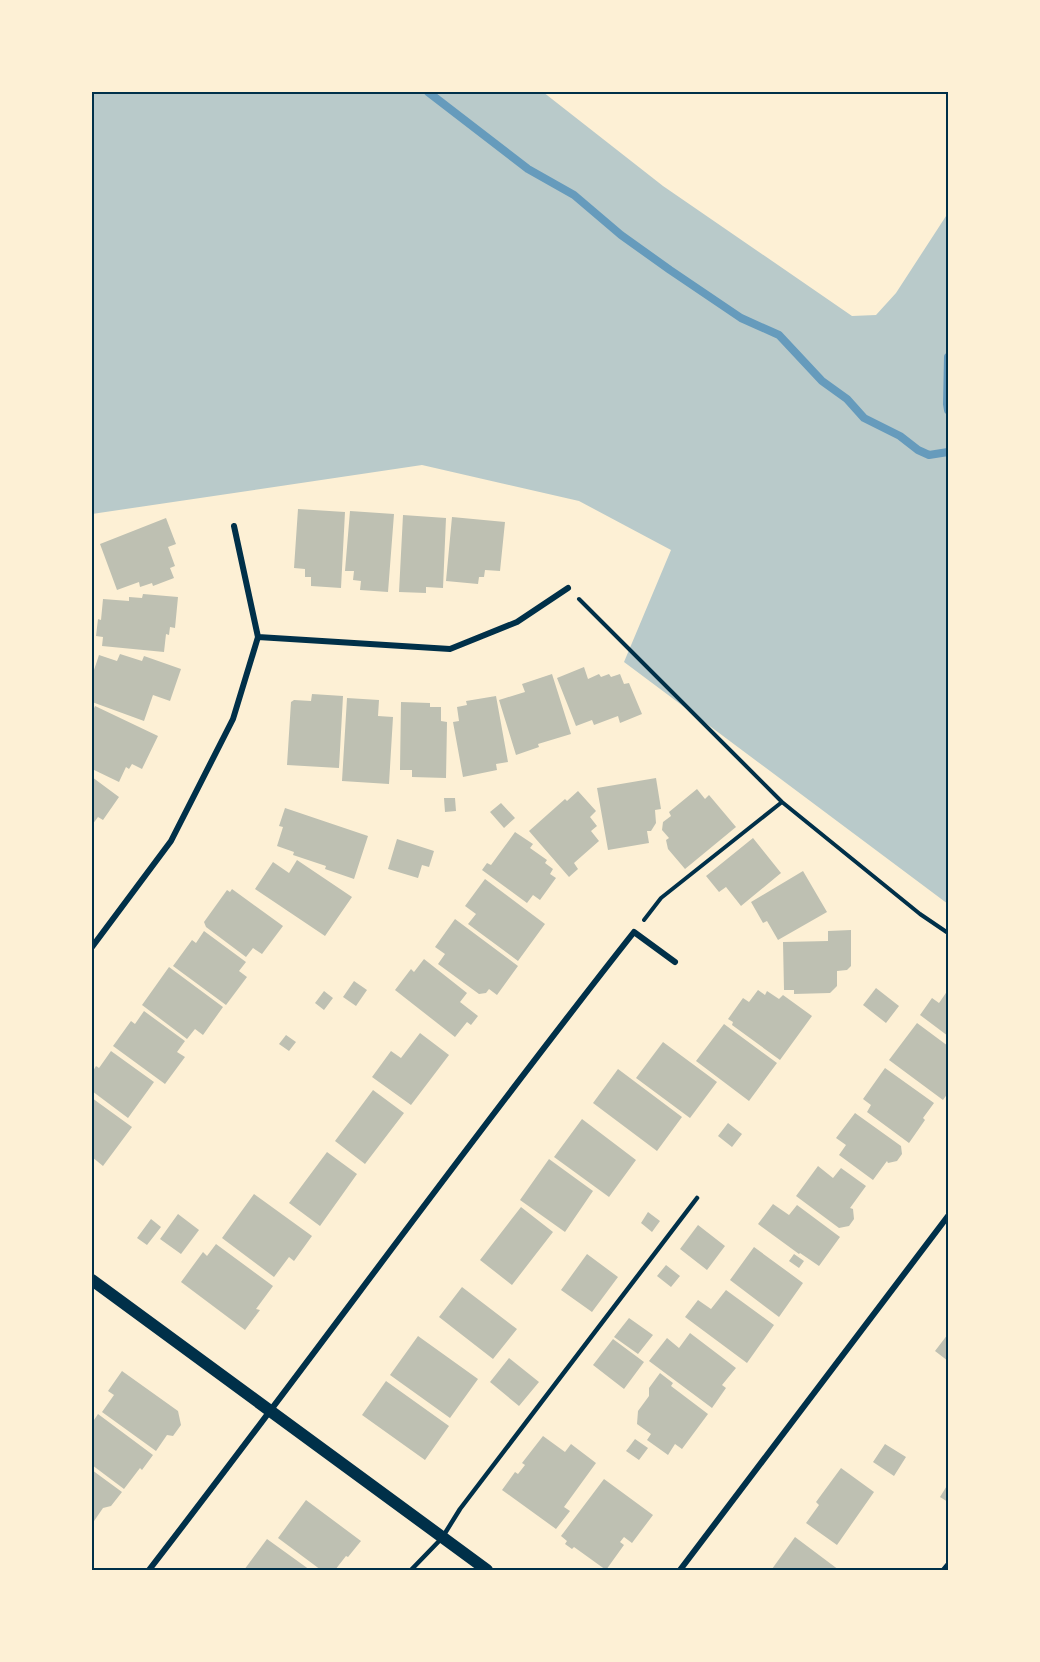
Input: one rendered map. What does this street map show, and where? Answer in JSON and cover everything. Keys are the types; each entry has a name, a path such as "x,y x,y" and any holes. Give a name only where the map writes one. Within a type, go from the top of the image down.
{"main road":[{"path":"92,1280 487,1570"}],"street":[{"path":"92,947 171,841 233,719 258,637 234,526"},
{"path":"258,637 450,649 517,622 568,588"},
{"path":"149,1570 502,1102 634,932 675,962"},
{"path":"680,1570 948,1216"}],"lane":[{"path":"411,1570 442,1538 460,1509 697,1198"},
{"path":"944,1570 948,1564"}],"path":[{"path":"568,588 782,802 920,914 948,933"},
{"path":"634,932 661,898 782,802"}],"shaded area":[{"path":"92,92 543,92 663,186 852,316 876,315 896,293 948,213 948,904 624,662 671,550 579,501 422,465 92,514"}],"building":[{"path":"298,509 345,512 341,588 311,586 311,577 305,577 305,569 294,568"},
{"path":"350,511 394,514 388,592 360,590 361,581 353,580 354,571 345,571"},
{"path":"403,515 446,518 443,588 426,587 426,593 399,592"},
{"path":"452,517 505,522 500,571 485,570 484,577 479,577 478,584 446,581"},
{"path":"166,518 176,544 168,547 175,566 170,568 174,578 153,586 152,583 140,587 139,582 117,590 100,544"},
{"path":"143,594 178,597 175,628 170,627 169,635 166,634 164,652 102,646 103,637 96,636 98,619 101,620 103,599 129,601 129,597 142,598"},
{"path":"120,654 142,661 144,656 181,669 170,701 153,695 144,721 92,702 92,676 99,655 117,661"},
{"path":"584,667 588,679 599,674 601,677 609,674 611,677 620,674 624,684 629,683 642,714 620,723 618,716 594,725 592,720 576,726 557,678"},
{"path":"552,674 571,734 538,744 539,747 516,755 499,700 525,692 522,684"},
{"path":"312,694 343,696 339,768 287,765 291,702 294,700 311,701"},
{"path":"496,696 508,762 496,764 497,770 463,777 453,722 459,721 457,707 467,705 466,701"},
{"path":"347,698 379,700 378,716 393,717 389,784 342,781"},
{"path":"401,702 430,703 430,707 441,707 441,721 447,722 446,778 412,777 412,770 400,770"},
{"path":"95,706 158,736 142,769 132,764 129,769 126,767 119,782 92,769 92,713"},
{"path":"92,777 119,797 103,820 98,817 92,825"},
{"path":"656,778 661,809 655,810 656,823 651,831 647,831 649,843 608,850 597,788"},
{"path":"697,789 705,799 709,795 736,827 685,869 668,849 666,840 669,838 662,830 663,822 671,816 669,812"},
{"path":"578,791 596,811 590,817 597,826 591,831 599,841 574,863 578,869 569,877 529,831 565,799 567,801"},
{"path":"444,798 455,798 456,811 445,812"},
{"path":"501,803 515,818 504,828 490,812"},
{"path":"285,808 368,836 354,879 325,869 326,866 293,855 294,852 277,846 283,827 279,826"},
{"path":"515,832 533,844 530,848 547,860 545,863 553,869 550,874 556,878 540,900 533,895 527,903 482,870 487,863 491,865"},
{"path":"753,838 781,873 741,906 726,887 719,892 706,876"},
{"path":"397,839 434,851 429,867 422,865 418,878 388,869"},
{"path":"297,860 352,897 325,936 255,889 273,862 289,873"},
{"path":"803,871 827,912 778,940 767,921 763,923 751,902"},
{"path":"485,879 545,924 518,961 468,924 476,914 465,906"},
{"path":"232,889 283,926 262,954 253,948 246,957 206,927 204,922 227,890 230,892"},
{"path":"455,919 518,966 497,995 489,989 486,993 479,994 438,964 445,954 435,947"},
{"path":"851,930 851,966 847,970 837,971 837,986 830,993 794,994 794,990 784,990 783,942 828,941 828,931"},
{"path":"204,931 246,962 239,971 247,977 226,1005 173,966 192,940 196,943"},
{"path":"424,959 467,993 460,1002 478,1016 471,1025 467,1022 455,1037 395,990 411,969 414,972"},
{"path":"169,967 223,1007 203,1035 195,1029 187,1039 142,1005"},
{"path":"354,981 367,990 356,1006 343,997"},
{"path":"876,988 899,1006 886,1023 863,1005"},
{"path":"758,990 765,995 767,991 779,999 783,995 812,1016 780,1060 732,1025 733,1022 728,1019 743,998 749,1002"},
{"path":"948,990 948,1036 920,1015 932,998 939,1003"},
{"path":"324,991 333,998 324,1010 315,1003"},
{"path":"144,1011 185,1041 177,1052 185,1057 165,1084 113,1046 131,1021 135,1024"},
{"path":"917,1023 948,1046 948,1093 943,1100 889,1060"},
{"path":"724,1024 777,1063 749,1101 696,1061"},
{"path":"420,1033 449,1055 411,1105 372,1077 391,1051 401,1058"},
{"path":"286,1035 296,1042 289,1051 279,1044"},
{"path":"663,1042 717,1082 690,1118 636,1078"},
{"path":"111,1051 154,1082 128,1118 92,1091 92,1073 96,1066 99,1068"},
{"path":"885,1068 934,1103 909,1143 867,1112 871,1105 863,1099"},
{"path":"618,1069 682,1117 657,1151 593,1103"},
{"path":"373,1090 404,1113 365,1164 335,1141"},
{"path":"92,1098 132,1127 103,1166 92,1157"},
{"path":"855,1113 901,1146 902,1154 897,1161 888,1163 887,1161 873,1180 839,1155 846,1145 836,1138"},
{"path":"582,1119 636,1160 609,1197 554,1157"},
{"path":"728,1123 742,1134 732,1147 718,1136"},
{"path":"327,1152 357,1174 320,1226 289,1203"},
{"path":"549,1159 593,1191 565,1232 520,1200"},
{"path":"818,1166 833,1178 841,1168 866,1186 850,1208 853,1209 854,1219 849,1226 839,1228 796,1196"},
{"path":"254,1194 312,1236 294,1261 289,1257 274,1277 222,1238"},
{"path":"773,1204 789,1215 797,1205 840,1237 819,1266 758,1224"},
{"path":"521,1207 553,1232 512,1285 480,1260"},
{"path":"648,1212 660,1221 652,1232 641,1223"},
{"path":"178,1214 199,1230 181,1254 160,1239"},
{"path":"151,1219 161,1227 147,1245 137,1238"},
{"path":"698,1225 725,1246 707,1270 680,1249"},
{"path":"216,1244 273,1286 256,1309 260,1310 245,1330 181,1282 203,1252 207,1256"},
{"path":"754,1247 803,1283 779,1317 730,1280"},
{"path":"587,1254 618,1277 592,1312 561,1290"},
{"path":"794,1254 804,1261 799,1268 789,1261"},
{"path":"666,1265 680,1276 671,1287 657,1276"},
{"path":"462,1287 517,1329 493,1359 439,1317"},
{"path":"726,1290 774,1325 747,1363 685,1317 698,1300 711,1309"},
{"path":"629,1318 653,1335 638,1354 614,1337"},
{"path":"690,1333 736,1368 722,1385 726,1388 712,1408 649,1361 667,1338 679,1348"},
{"path":"948,1334 948,1361 935,1351"},
{"path":"418,1336 478,1379 450,1418 390,1375"},
{"path":"613,1339 644,1362 624,1389 593,1365"},
{"path":"509,1358 539,1382 519,1406 490,1382"},
{"path":"122,1371 178,1411 181,1425 173,1436 167,1435 156,1451 102,1412 114,1395 108,1391"},
{"path":"660,1373 673,1383 671,1386 708,1414 682,1449 675,1444 668,1455 647,1440 651,1434 637,1424 638,1411 649,1396 649,1388"},
{"path":"386,1381 449,1426 425,1460 362,1415"},
{"path":"98,1414 153,1455 124,1489 92,1465 92,1423"},
{"path":"543,1436 565,1452 571,1444 596,1463 564,1507 570,1511 556,1529 502,1490 515,1472 518,1474 525,1465 522,1463"},
{"path":"635,1439 648,1448 639,1460 626,1451"},
{"path":"885,1444 906,1457 894,1476 873,1462"},
{"path":"841,1468 874,1492 837,1545 806,1523 819,1505 816,1502"},
{"path":"92,1470 122,1492 111,1506 103,1508 92,1524"},
{"path":"604,1479 653,1515 632,1543 624,1537 620,1542 624,1545 606,1570 574,1547 572,1549 565,1544 567,1541 561,1536"},
{"path":"948,1484 948,1502 940,1497"},
{"path":"306,1500 361,1541 335,1570 321,1570 278,1538"},
{"path":"795,1537 839,1570 772,1569"},
{"path":"267,1539 310,1570 244,1570"}],"waterway":[{"path":"428,92 528,169 574,195 621,235 670,270 741,318 779,335 822,381 847,399 864,418 900,436 918,450 929,455 948,452"},
{"path":"948,357 948,410"}]}
